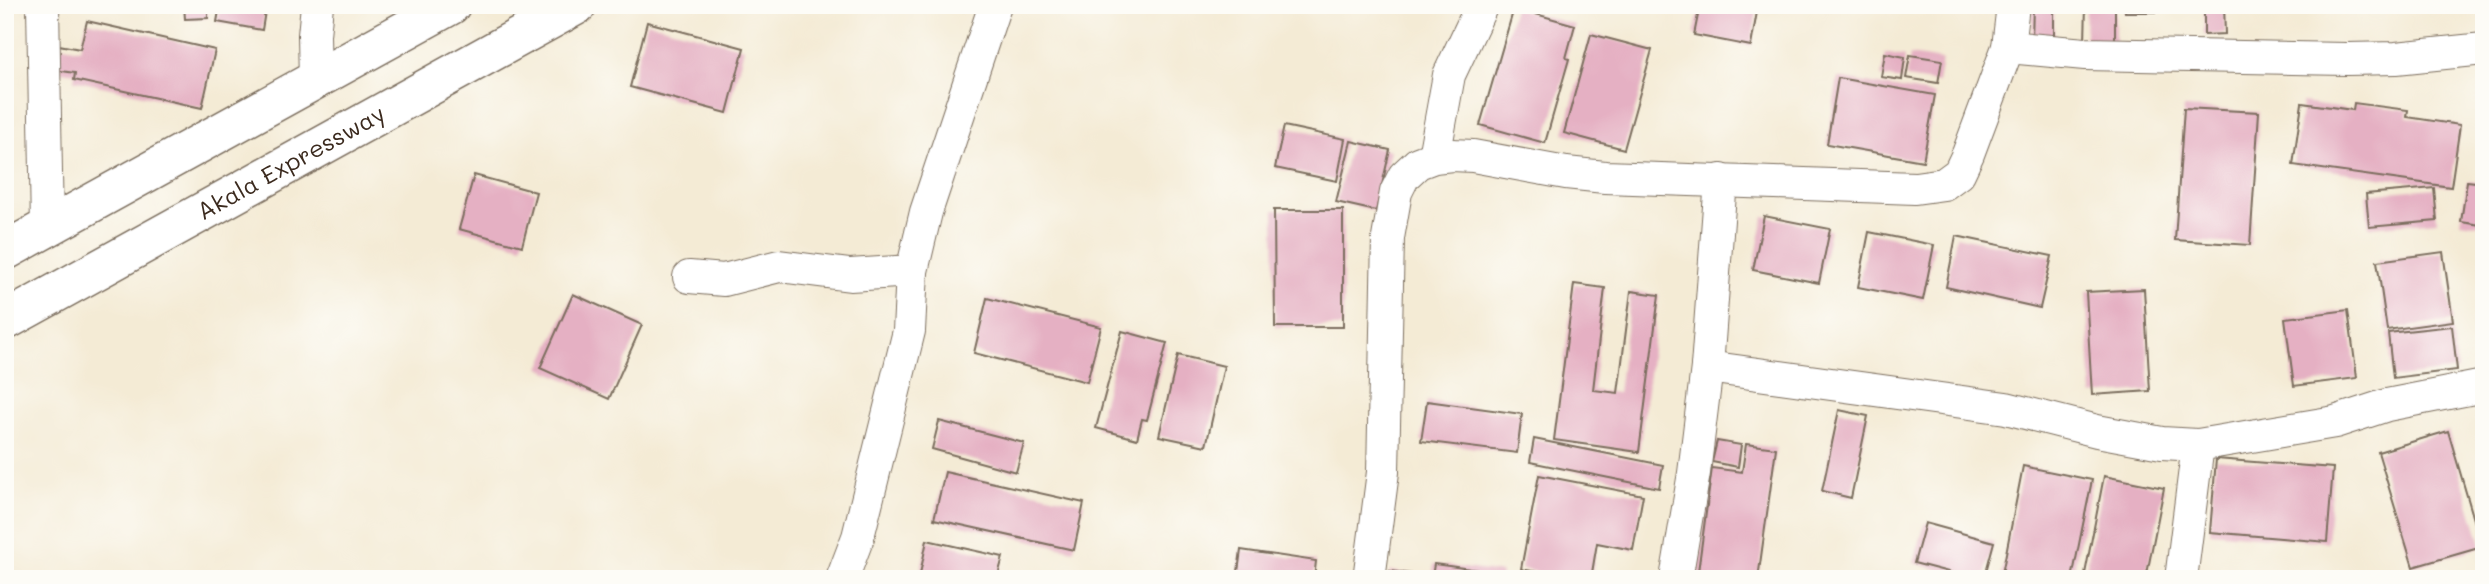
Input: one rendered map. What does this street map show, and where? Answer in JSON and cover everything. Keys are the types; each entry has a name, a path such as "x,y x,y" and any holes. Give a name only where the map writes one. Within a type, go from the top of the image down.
{"main road":[{"path":"5,251 451,5"},
{"name":"Akala Expressway","path":"5,321 576,5"}],"street":[{"path":"43,5 47,228"},
{"path":"315,80 314,35 317,5"},
{"path":"842,579 858,537 909,331 912,271 926,212 995,5"},
{"path":"1434,157 1449,75 1482,5"},
{"path":"1369,579 1382,472 1388,238 1396,192 1404,176 1418,163 1434,157 1473,156 1566,173 1605,177 1915,188 1944,184 1959,173 1968,154 2008,47 2013,5"},
{"path":"2008,47 2085,54 2347,58 2396,58 2484,49"},
{"path":"1676,579 1694,473 1707,367 1721,180"},
{"path":"689,277 724,281 779,265 850,275 912,271"},
{"path":"1707,367 2006,408 2097,431 2162,443 2199,444 2336,422 2387,405 2484,386"},
{"path":"2181,579 2199,444"}],"building":[{"path":"184,5 208,5 208,18 185,19"},
{"path":"220,5 266,5 262,30 217,22"},
{"path":"1700,5 1758,6 1751,46 1694,35"},
{"path":"2033,5 2054,5 2054,42 2032,41"},
{"path":"2086,5 2115,5 2115,42 2085,42"},
{"path":"2124,5 2162,5 2162,12 2125,12"},
{"path":"2204,5 2224,5 2225,34 2204,35"},
{"path":"1514,8 1575,25 1566,58 1569,59 1545,143 1480,125"},
{"path":"87,21 215,50 202,108 74,80 75,73 55,70 59,45 80,49"},
{"path":"647,22 744,48 727,113 630,87"},
{"path":"1591,34 1652,50 1624,149 1564,133"},
{"path":"1885,53 1905,57 1902,80 1881,77"},
{"path":"1910,55 1942,60 1938,83 1906,78"},
{"path":"1838,78 1935,95 1923,161 1827,144"},
{"path":"2302,103 2353,110 2354,103 2408,110 2407,117 2460,125 2451,187 2293,165"},
{"path":"2184,108 2259,112 2250,245 2175,240"},
{"path":"1284,126 1345,139 1337,181 1275,168"},
{"path":"1351,141 1390,150 1376,211 1336,202"},
{"path":"474,175 536,192 522,246 459,229"},
{"path":"2467,181 2484,183 2481,225 2461,222"},
{"path":"2434,188 2437,221 2369,227 2366,194"},
{"path":"1274,210 1343,210 1343,327 1275,327"},
{"path":"1764,216 1830,229 1819,283 1753,270"},
{"path":"1869,232 1934,245 1923,300 1858,287"},
{"path":"1956,236 2052,256 2040,308 1946,287"},
{"path":"2443,252 2453,321 2387,330 2377,261"},
{"path":"1574,284 1605,288 1593,390 1618,393 1631,291 1659,295 1639,452 1554,440"},
{"path":"2144,289 2150,391 2092,395 2086,292"},
{"path":"573,294 642,325 609,399 540,368"},
{"path":"987,298 1101,327 1087,382 974,353"},
{"path":"2348,310 2357,378 2294,386 2285,318"},
{"path":"2452,326 2457,370 2393,378 2388,333"},
{"path":"1122,331 1167,343 1147,420 1142,419 1137,439 1096,428"},
{"path":"1178,355 1224,366 1206,446 1159,436"},
{"path":"1427,401 1522,414 1517,453 1421,441"},
{"path":"1839,410 1868,416 1851,498 1822,491"},
{"path":"939,421 1024,443 1016,472 932,449"},
{"path":"2448,431 2482,547 2413,567 2378,452"},
{"path":"1534,439 1663,465 1659,488 1530,462"},
{"path":"1717,441 1741,445 1738,467 1712,462"},
{"path":"1746,444 1776,448 1758,579 1697,579 1712,468 1742,472"},
{"path":"2216,459 2333,468 2327,542 2210,532"},
{"path":"2023,466 2092,480 2072,579 2001,579"},
{"path":"945,472 1084,503 1074,550 934,519"},
{"path":"1539,475 1643,495 1633,550 1597,543 1591,579 1574,579 1521,569"},
{"path":"2104,476 2164,488 2146,579 2084,579"},
{"path":"1925,523 1994,542 1984,579 1914,563"},
{"path":"927,540 1003,557 997,579 919,579"},
{"path":"1241,550 1316,561 1314,579 1237,579"},
{"path":"1434,564 1501,573 1500,579 1389,579 1390,571 1432,577"}]}
